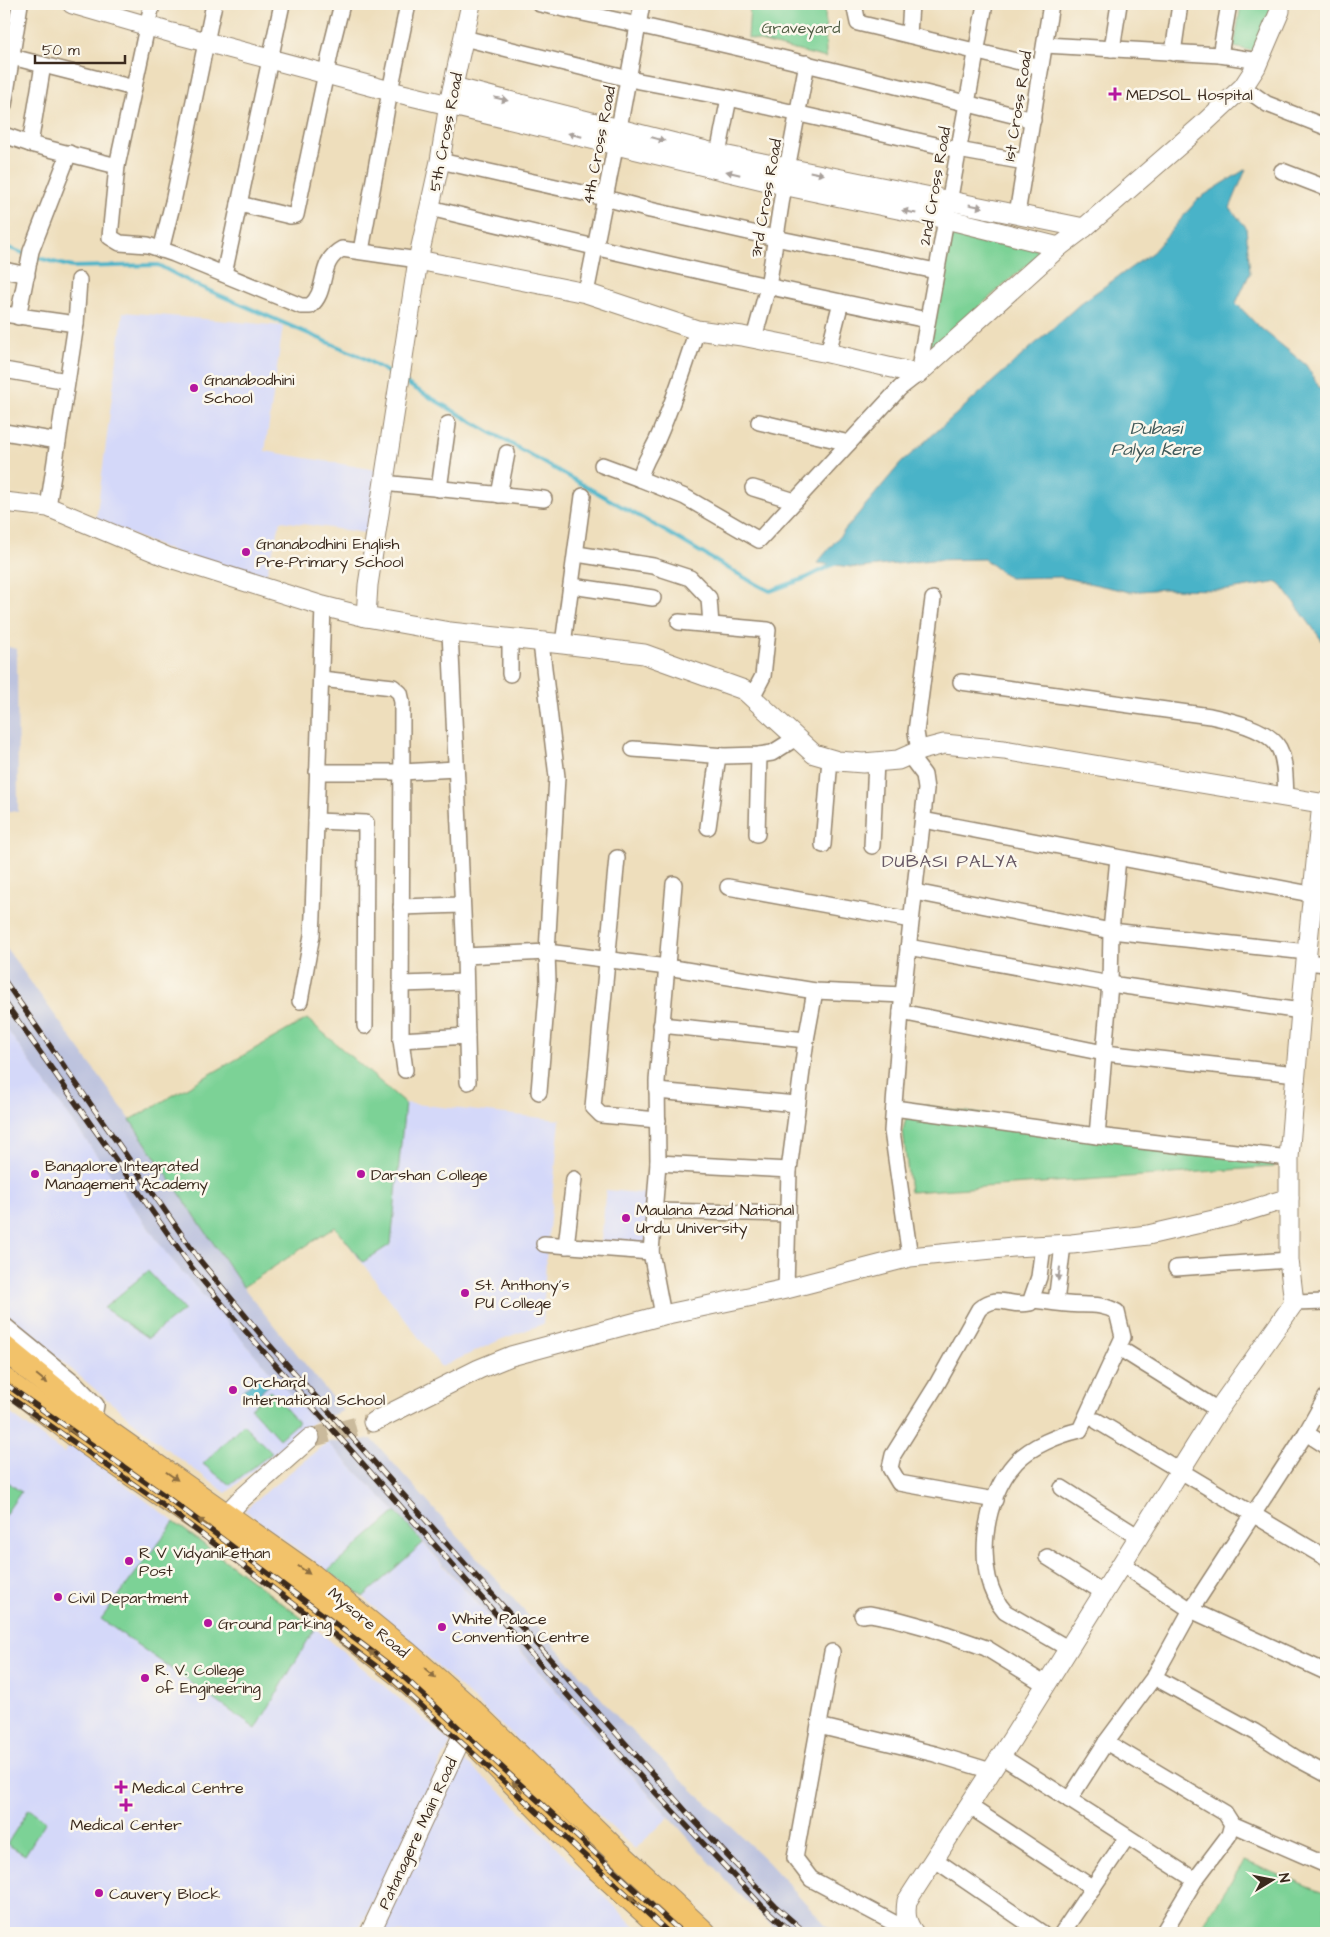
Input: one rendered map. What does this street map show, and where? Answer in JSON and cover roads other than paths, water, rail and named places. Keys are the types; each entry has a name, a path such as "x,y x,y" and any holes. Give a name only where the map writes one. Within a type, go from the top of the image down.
{"highway":[{"name":"Mysore Road","path":"4,1348 94,1421 312,1576 414,1659 473,1712 614,1849 704,1933"},
{"name":"Mysore Road","path":"4,1380 84,1441 241,1548 398,1674 464,1732 595,1866 670,1933"}],"street":[{"path":"4,105 20,4"},
{"path":"72,4 390,91 451,96 786,176 1058,247"},
{"path":"152,4 116,166 110,237 120,243 148,245 301,306 310,306 318,300 326,265 334,253 342,249 361,251 418,260 586,293 697,330 754,338 918,374"},
{"path":"161,250 173,202 214,4"},
{"path":"224,274 282,4"},
{"path":"239,204 290,216 296,215 342,4"},
{"path":"361,251 408,4"},
{"name":"5th Cross Road","path":"366,617 368,585 418,260 440,162 451,96 471,4"},
{"path":"540,4 639,24 807,63 1033,120"},
{"name":"4th Cross Road","path":"586,293 618,137 642,4"},
{"path":"854,4 858,23 1041,67"},
{"path":"908,35 911,4"},
{"name":"2nd Cross Road","path":"918,374 985,4"},
{"name":"1st Cross Road","path":"1017,214 1051,4"},
{"path":"1112,49 1119,4"},
{"path":"1173,53 1180,4"},
{"path":"1220,55 1229,4"},
{"path":"602,465 685,497 759,540 900,388 918,374 1058,247 1084,228 1200,127 1243,86 1259,61 1280,11 1280,4"},
{"path":"464,38 629,79 729,98 958,150 1026,162"},
{"path":"1045,45 1220,55 1259,61"},
{"path":"12,57 134,88"},
{"name":"3rd Cross Road","path":"754,338 768,287 775,238 807,63"},
{"path":"30,144 43,65"},
{"path":"1243,86 1267,104 1326,127"},
{"path":"718,154 729,98"},
{"path":"4,136 116,166"},
{"path":"618,137 718,154 786,176 950,201 1084,228"},
{"path":"69,153 11,316 76,324"},
{"path":"440,162 775,238 936,271"},
{"path":"1282,171 1326,188"},
{"path":"430,208 768,287 927,320"},
{"path":"4,270 29,263"},
{"path":"48,507 76,324 79,280"},
{"path":"828,353 841,302"},
{"path":"640,479 641,472 657,440 674,397 697,330"},
{"path":"4,370 67,381"},
{"path":"760,422 849,443"},
{"path":"439,489 448,424"},
{"path":"4,432 58,441"},
{"path":"499,495 507,453"},
{"path":"383,483 544,500"},
{"path":"753,488 795,501"},
{"path":"563,644 583,496"},
{"path":"4,502 48,507 166,557 323,606 366,617 450,632 644,654 744,690 814,754 830,759 863,763 898,760 944,744 1004,750 1324,803 1319,897 1307,957 1289,1158 1289,1260 1294,1303 1218,1410 1069,1649 907,1901 908,1923 914,1933"},
{"path":"576,554 653,566 690,578 709,598 711,625"},
{"path":"572,586 653,598"},
{"path":"910,1257 892,1131 901,1012 926,789 924,775 914,753 933,599"},
{"path":"300,1001 312,934 323,606"},
{"path":"679,622 766,629 769,631 763,676 752,697"},
{"path":"450,632 465,956 468,1082"},
{"path":"510,639 510,674"},
{"path":"539,1092 548,982 547,952 557,777 541,643"},
{"path":"321,679 393,687 400,693 402,702 401,1040 406,1070"},
{"path":"961,682 1210,716 1231,721 1262,733 1278,746 1282,757 1286,797"},
{"path":"633,749 718,756 759,755 772,753 796,738"},
{"path":"757,834 759,755"},
{"path":"708,827 718,756"},
{"path":"823,845 830,759"},
{"path":"872,846 876,762"},
{"path":"317,772 402,772 456,769"},
{"path":"923,820 1319,897"},
{"path":"316,821 366,823 365,1026"},
{"path":"617,858 593,1107 601,1115 658,1120"},
{"path":"1096,1136 1110,984 1118,858"},
{"path":"663,1316 651,1252 658,1163 657,1091 661,1026 674,884"},
{"path":"728,886 911,920"},
{"path":"914,892 1112,931 1307,957 1326,964"},
{"path":"401,907 462,905"},
{"path":"908,947 1110,984 1301,1011"},
{"path":"465,956 547,952 815,990 903,995"},
{"path":"401,984 465,982"},
{"path":"786,1288 789,1170 796,1104 815,990"},
{"path":"901,1012 1104,1053 1296,1074"},
{"path":"661,1026 806,1040"},
{"path":"401,1040 467,1036"},
{"path":"657,1091 796,1104"},
{"path":"894,1108 1096,1136 1289,1158"},
{"path":"658,1163 789,1170"},
{"path":"566,1246 574,1179"},
{"path":"373,1422 479,1369 511,1356 663,1316 910,1257 1063,1245 1148,1235 1231,1216 1289,1198"},
{"path":"655,1211 788,1214"},
{"path":"544,1244 651,1252"},
{"path":"1056,1302 1063,1245"},
{"path":"995,1500 899,1483 890,1468 893,1454 936,1386 979,1309 993,1300 1027,1304 1032,1300 1039,1277 1043,1246"},
{"path":"1176,1268 1289,1260"},
{"path":"1032,1300 1095,1304 1111,1308 1117,1312 1123,1337 1080,1430 1041,1444 1016,1462 1000,1486 988,1521 985,1544 988,1574 997,1603 1005,1612 1069,1649"},
{"path":"1294,1303 1326,1302"},
{"path":"4,1326 75,1384 96,1405 94,1421"},
{"path":"1127,1353 1218,1410"},
{"path":"1069,1800 1106,1742 1154,1677 1191,1610 1306,1433 1326,1397"},
{"path":"1097,1421 1326,1558"},
{"path":"1306,1433 1326,1446"},
{"path":"226,1515 240,1500 310,1438"},
{"path":"1062,1488 1139,1537"},
{"path":"1047,1557 1104,1592"},
{"path":"1122,1564 1191,1610 1326,1672"},
{"path":"862,1615 870,1614 896,1619 929,1628 986,1648 1046,1685"},
{"path":"832,1652 795,1858 811,1879 914,1933"},
{"path":"1154,1677 1255,1732 1296,1758 1326,1774"},
{"path":"819,1726 935,1754 996,1763 1069,1800 1195,1880"},
{"name":"Patanagere Main Road","path":"370,1933 464,1732"},
{"path":"1106,1742 1226,1813 1232,1824 1326,1865"},
{"path":"969,1806 1093,1888"},
{"path":"1163,1933 1195,1880 1229,1835 1232,1824"},
{"path":"1062,1933 1127,1837"},
{"path":"934,1859 1042,1933"}],"water":[{"name":"Dubasi Palya Kere","path":"1246,169 1230,208 1246,227 1250,273 1236,303 1257,325 1306,365 1326,399 1326,646 1279,582 1229,590 1163,589 1130,592 1061,577 1009,578 984,559 931,560 860,568 817,563 901,463 1081,303 1153,252 1198,199"},
{"path":"260,1375 269,1385 251,1401 242,1391"}],"waterway":[{"path":"4,246 28,255"},
{"path":"35,257 72,267 158,265 194,284 362,357 394,376"},
{"path":"404,382 770,591 806,578 836,563"}],"tunnel":[{"path":"310,1438 373,1422"}],"railway":[{"path":"4,980 198,1258 266,1341 692,1818 774,1905 806,1933"},
{"path":"4,1001 192,1268 234,1318 624,1759 761,1905 792,1933"},
{"path":"4,1383 164,1495 395,1669 682,1933"},
{"path":"4,1393 159,1502 389,1676 669,1933"}],"place":[{"name":"MEDSOL Hospital","path":"1115,94"},
{"name":"Gnanabodhini School","path":"194,388"},
{"name":"Gnanabodhini English Pre-Primary School","path":"246,552"},
{"name":"Bangalore Integrated Management Academy","path":"35,1174"},
{"name":"Darshan College","path":"361,1174"},
{"name":"Maulana Azad National Urdu University","path":"626,1218"},
{"name":"St. Anthony's PU College","path":"465,1293"},
{"name":"Orchard International School","path":"233,1390"},
{"name":"R V Vidyanikethan Post","path":"129,1561"},
{"name":"Civil Department","path":"58,1597"},
{"name":"Ground parking","path":"208,1623"},
{"name":"White Palace Convention Centre","path":"442,1627"},
{"name":"R. V. College of Engineering","path":"145,1678"},
{"name":"Medical Centre","path":"121,1787"},
{"name":"Medical Center","path":"126,1805"},
{"name":"Cauvery Block","path":"99,1893"}],"district":[{"name":"DUBASI PALYA","path":"950,861"}],"park label":[{"name":"Graveyard","path":"801,27"}]}
